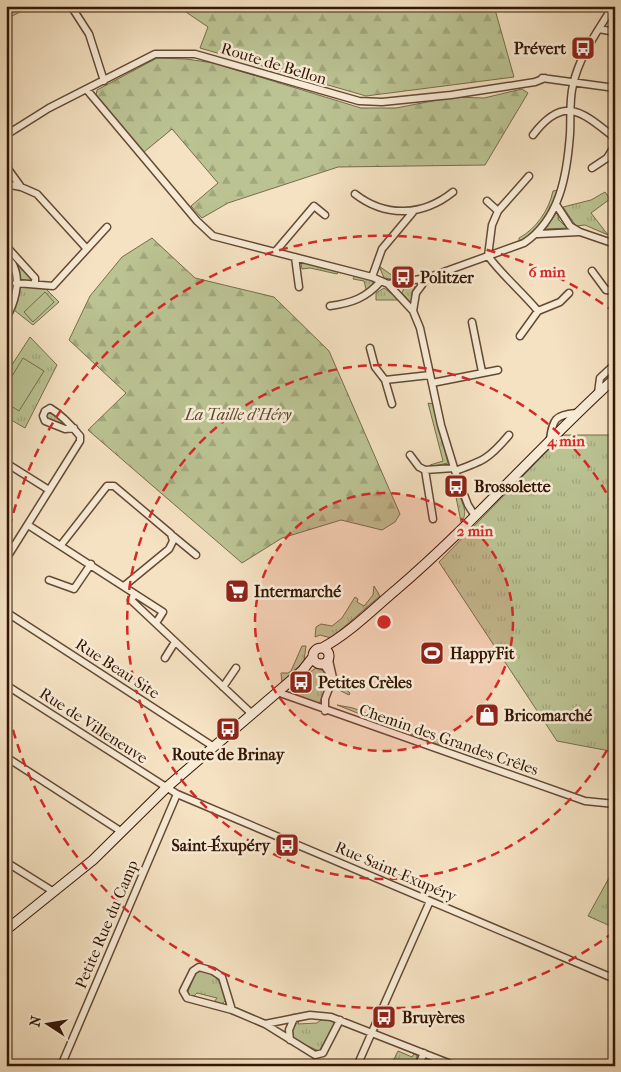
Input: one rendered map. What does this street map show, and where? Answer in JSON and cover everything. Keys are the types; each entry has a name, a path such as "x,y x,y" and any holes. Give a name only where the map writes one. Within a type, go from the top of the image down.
{"main road":[{"path":"322,660 314,651 343,635 444,549 576,413 615,378"},
{"path":"6,930 93,860 167,787 277,692 302,671 322,660 343,635"},
{"path":"322,648 322,660"}],"street":[{"path":"71,6 89,34 104,82"},
{"path":"388,284 427,278 524,243 538,234 557,206 570,134 573,83 581,61 613,6"},
{"path":"599,29 615,32"},
{"name":"Route de Bellon","path":"6,135 49,108 104,82 136,62 154,54 195,54 223,60 359,102 382,102 442,95 527,83 545,78 615,88"},
{"path":"87,90 197,221 213,236 372,277 388,284 413,312 420,328 454,469 468,505 475,516"},
{"path":"533,135 544,121 558,110 587,116 615,138"},
{"path":"592,168 607,158 615,145"},
{"path":"6,170 8,169 21,187"},
{"path":"529,176 498,211 492,225 488,256 504,277 521,291 538,311"},
{"path":"6,184 21,187 37,194 87,249"},
{"path":"355,194 367,203 398,213 413,212 444,200 453,192"},
{"path":"487,202 498,211"},
{"path":"275,252 314,206 325,214"},
{"path":"557,206 570,226 580,232 615,244"},
{"path":"372,277 382,249 404,220 413,212"},
{"path":"398,213 404,220"},
{"path":"16,283 53,286 107,227"},
{"path":"538,234 580,232"},
{"path":"6,246 35,278 35,284"},
{"path":"6,257 14,266 16,283 14,305 6,318"},
{"path":"295,257 299,287"},
{"path":"592,272 606,290 615,290"},
{"path":"413,312 416,293 427,278"},
{"path":"330,306 353,303 370,293 381,281"},
{"path":"520,336 538,311 560,302 569,293"},
{"path":"472,322 482,372"},
{"path":"370,348 375,367 385,380 392,404"},
{"path":"598,393 600,378 615,364"},
{"path":"432,383 498,370"},
{"path":"385,380 430,375"},
{"path":"6,559 76,448 80,436 74,428 56,412 50,408 45,411 43,416 45,421 65,429 74,428"},
{"path":"410,456 419,467 425,470 454,469 480,462 498,449 509,435"},
{"path":"6,462 49,490"},
{"path":"425,470 433,519"},
{"path":"61,546 110,485 114,486 196,555"},
{"path":"28,524 163,612 156,623"},
{"path":"124,586 169,549 174,541 173,536"},
{"path":"49,580 74,589 91,564"},
{"path":"135,594 131,600 252,714"},
{"name":"Rue Beau Site","path":"6,612 214,747"},
{"path":"165,658 175,642"},
{"path":"322,660 333,678 325,699 326,711"},
{"path":"224,687 236,668"},
{"name":"Rue de Villeneuve","path":"6,685 167,787"},
{"name":"Chemin des Grandes Crêles","path":"277,692 326,711 585,801 615,804"},
{"path":"6,757 122,832"},
{"name":"Rue Saint-Exupéry","path":"167,787 177,794 615,979"},
{"name":"Petite Rue du Camp","path":"61,1066 177,794"},
{"path":"6,862 54,892"},
{"path":"357,1066 430,901"},
{"path":"232,1010 222,977 213,970 199,967 193,971 183,991 187,998 232,1010 265,1024 315,1055 323,1053 340,1020"},
{"path":"265,1024 310,1015 331,1017 456,1066"},
{"path":"290,1040 289,1030 294,1018"},
{"path":"418,1066 424,1053"}],"green space":[{"path":"6,6 32,6 6,19"},
{"path":"177,6 494,6 514,77 366,96 200,48 208,27"},
{"path":"157,58 186,59 214,63 361,108 396,108 453,97 484,98 522,89 528,93 485,165 338,167 228,203 202,218 191,206 218,183 172,129 144,152 96,95 97,90"},
{"path":"558,190 549,213 539,227 526,238 519,241 519,238 531,230 541,218 553,191"},
{"path":"605,192 610,199 591,213 608,235 585,225 576,226 563,207 591,200"},
{"path":"557,212 559,220 567,228 545,229"},
{"name":"La Taille d'Héry","path":"152,238 195,278 274,297 329,351 400,514 395,522 382,530 341,520 282,538 242,563 88,430 126,393 69,340 90,296 122,257"},
{"path":"6,250 32,279 30,281 21,281 18,267 6,255"},
{"path":"306,263 339,272 337,274 310,268 302,269 301,264"},
{"path":"379,266 393,276 398,276 397,280 384,278"},
{"path":"355,275 372,280 374,286 367,293 364,281 353,279"},
{"path":"412,283 415,288 412,304 402,293 405,285"},
{"path":"19,286 46,289 59,302 33,325 14,310"},
{"path":"384,288 400,300 376,300 376,293"},
{"path":"45,292 54,302 33,322 24,312"},
{"path":"30,337 57,365 25,428 6,417 6,374"},
{"path":"23,358 44,371 19,411 6,403 6,386"},
{"path":"428,403 433,404 448,463 431,467 430,465 443,461"},
{"path":"49,412 67,423 66,426 55,423 46,417"},
{"path":"563,435 615,435 615,752 557,741 439,562"},
{"path":"455,492 459,493 464,508 461,522"},
{"path":"374,586 380,596 331,638 320,635 315,637 316,627 321,624 332,626 342,618 355,597 358,599 357,602 364,606 373,595"},
{"path":"302,646 306,646 304,661 282,683 281,673 291,671"},
{"path":"316,668 325,671 329,682 319,704 289,693 302,681 304,676"},
{"path":"337,675 338,682 350,693 349,695 335,688"},
{"path":"337,705 353,708 444,742 442,746"},
{"path":"615,867 615,928 588,916"},
{"path":"197,970 209,973 220,983 226,1000 222,1004 214,1002 217,998 197,993 193,997 187,994"},
{"path":"300,1019 298,1024 317,1023 322,1019 334,1021 335,1024 319,1051 294,1040 292,1029"},
{"path":"398,1051 412,1057 415,1052 417,1057 414,1066 399,1066 392,1063"}],"place":[{"name":"Prévert","path":"583,48"},
{"name":"Politzer","path":"403,277"},
{"name":"Brossolette","path":"456,486"},
{"name":"Intermarché","path":"237,591"},
{"name":"HappyFit","path":"432,653"},
{"name":"Petites Crèles","path":"301,682"},
{"name":"Bricomarché","path":"487,715"},
{"name":"Route de Brinay","path":"228,729"},
{"name":"Saint-Éxupéry","path":"287,845"},
{"name":"Bruyères","path":"384,1017"}]}
